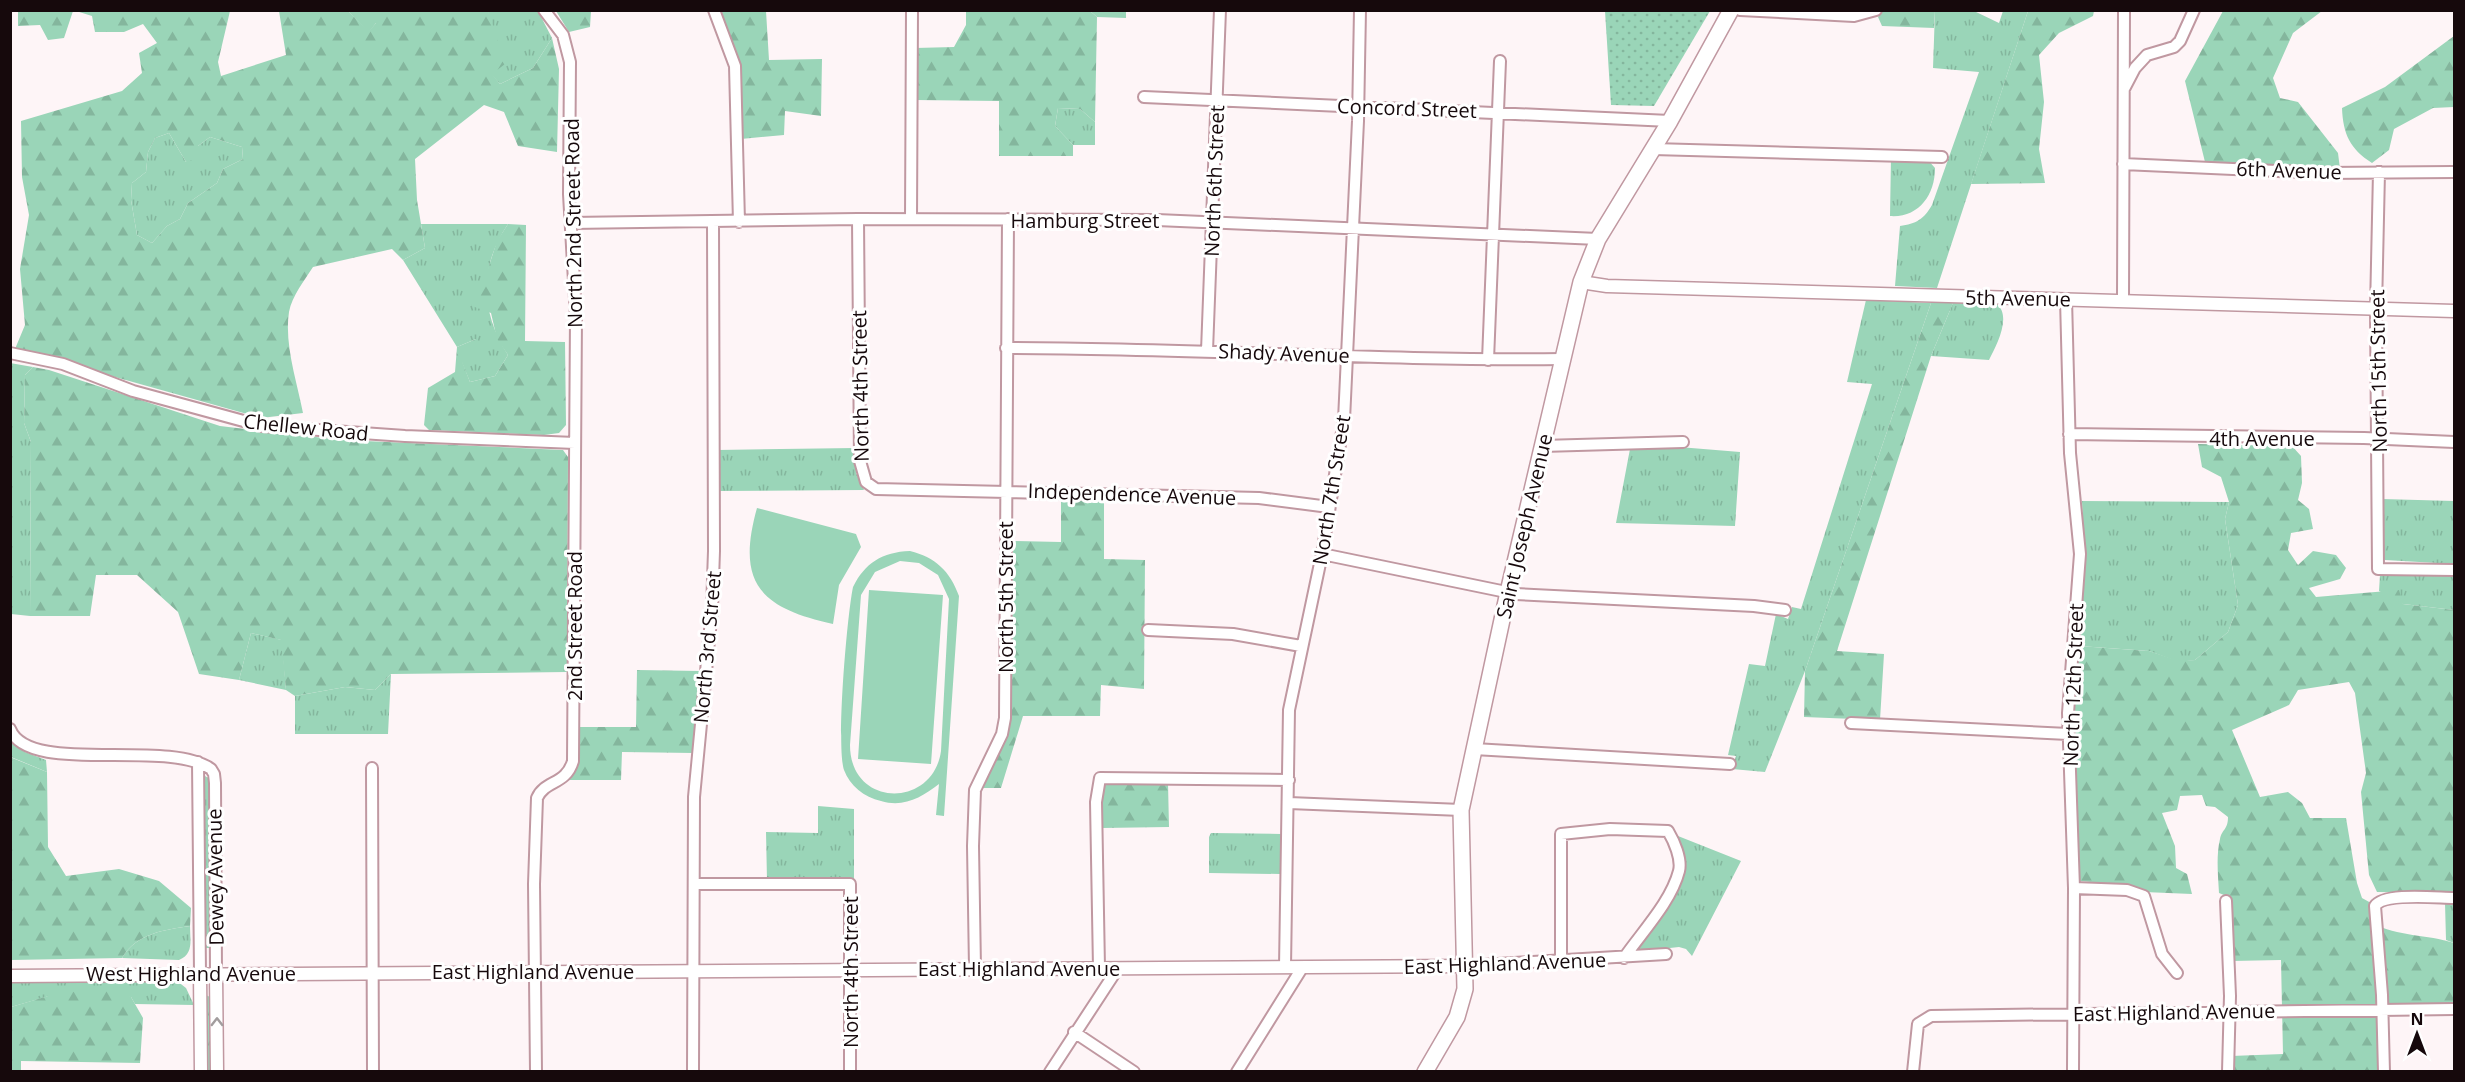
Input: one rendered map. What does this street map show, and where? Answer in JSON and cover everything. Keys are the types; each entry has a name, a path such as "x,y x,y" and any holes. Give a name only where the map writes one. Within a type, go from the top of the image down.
{"main road":[{"name":"Saint Joseph Avenue","path":"1425,1071 1457,1017 1465,989 1461,810 1508,592 1581,282 1598,239 1670,121 1731,10"}],"street":[{"name":"North 2nd Street Road","path":"544,10 563,35 570,62 569,194 576,316 575,443"},
{"path":"714,10 735,66 739,222"},
{"path":"910,219 912,10"},
{"name":"North 6th Street","path":"1207,351 1220,10"},
{"name":"North 7th Street","path":"1285,967 1289,710 1322,554 1344,420 1360,10"},
{"path":"1740,10 1854,16 1876,10"},
{"path":"2123,301 2124,10"},
{"path":"2123,92 2135,68 2147,55 2174,47 2180,41 2194,10"},
{"path":"1488,360 1500,61"},
{"name":"Concord Street","path":"1144,97 1670,121"},
{"path":"1653,149 1942,157"},
{"name":"6th Avenue","path":"2123,164 2324,173 2454,172"},
{"name":"North 15th Street","path":"2379,172 2376,309 2378,569 2454,570"},
{"name":"North 4th Street","path":"858,219 862,474 866,482 876,489 934,490"},
{"name":"Hamburg Street","path":"571,223 1008,219 1212,223 1598,239"},
{"name":"North 5th Street","path":"975,968 973,846 975,790 1002,734 1005,718 1008,219"},
{"name":"North 3rd Street","path":"693,1071 693,797 712,609 714,551 713,222"},
{"name":"5th Avenue","path":"1581,282 1607,286 2454,311"},
{"name":"North 12th Street","path":"2066,299 2069,434 2080,554 2068,734 2074,888 2073,1071"},
{"name":"Shady Avenue","path":"1006,348 1207,351 1488,360 1563,359"},
{"name":"Chellew Road","path":"10,353 63,364 133,391 262,426 575,443"},
{"name":"4th Avenue","path":"2069,434 2454,442"},
{"path":"1542,446 1683,442"},
{"name":"2nd Street Road","path":"534,971 537,798 539,792 565,777 573,761 575,443"},
{"name":"Independence Avenue","path":"934,490 1259,498 1329,507"},
{"path":"1322,554 1508,592 1755,606 1785,610"},
{"path":"1148,630 1233,634 1301,646"},
{"path":"1851,723 2068,734"},
{"path":"10,729 20,743 62,754 159,754 180,756 198,762"},
{"path":"1474,749 1730,764"},
{"name":"Dewey Avenue","path":"198,762 214,774 217,1071"},
{"name":"Dewey Avenue","path":"198,762 201,1071"},
{"path":"372,768 372,1071"},
{"path":"1100,968 1096,802 1100,778 1289,780"},
{"path":"1289,803 1461,810"},
{"path":"1561,962 1561,834 1610,829 1668,831 1675,844 1679,869 1666,899 1624,958"},
{"name":"North 4th Street","path":"693,884 850,885 850,1071"},
{"path":"2074,888 2127,890 2144,896 2162,954 2177,973"},
{"path":"2384,1071 2383,1010 2375,927 2376,903 2400,897 2454,898"},
{"path":"2226,901 2229,1071"},
{"name":"East Highland Avenue","path":"372,972 1465,966 1666,954"},
{"path":"1050,1071 1118,968"},
{"path":"1237,1071 1302,968"},
{"path":"534,971 536,1071"},
{"name":"West Highland Avenue","path":"10,976 372,972"},
{"name":"East Highland Avenue","path":"1913,1071 1918,1024 1931,1016 2454,1009"},
{"path":"1074,1032 1134,1071"}],"green space":[{"path":"18,10 73,11 64,38 48,40 40,25 18,26"},
{"path":"76,11 230,11 218,62 221,76 286,55 279,11 348,11 369,31 376,23 376,11 488,11 505,64 492,74 500,84 533,68 552,38 559,69 557,152 518,146 504,112 484,105 415,159 417,200 425,248 403,260 392,249 313,267 293,300 289,312 288,337 303,413 261,418 15,349 25,325 20,269 29,215 22,177 21,121 122,91 142,73 139,53 157,43 143,24 124,32 95,32 92,16","holes":["169,133 186,162 198,158 198,146 210,137 242,147 243,159 223,169 217,183 188,203 180,219 167,226 152,243 137,235 131,200 132,183 146,172 148,152 155,138"]},
{"path":"348,11 376,11 376,23 369,32"},
{"path":"488,11 538,11 552,38 533,68 500,84 491,74"},
{"path":"556,11 591,11 590,27 569,32"},
{"path":"718,11 766,11 769,60 822,59 821,116 785,111 784,135 741,139 737,97"},
{"path":"966,11 1090,11 1097,17 1095,122 1080,109 1058,108 1055,126 1073,145 1073,156 999,156 999,101 915,100 915,48 954,47 966,25"},
{"path":"1090,11 1126,11 1126,18 1097,17"},
{"path":"1605,11 1710,11 1654,106 1611,105"},
{"path":"1882,11 1935,11 1934,28 1882,26 1878,17"},
{"path":"1935,11 1974,11 1999,23 2003,11 2028,11 1937,288 1895,286 1900,226 1919,220 1932,205 1979,72 1933,68"},
{"path":"2028,11 2094,11 2093,16 2059,33 2039,55 2044,102 2039,149 2045,183 1971,184"},
{"path":"2223,11 2322,11 2293,33 2273,78 2280,98 2298,102 2338,153 2340,169 2205,162 2185,81"},
{"path":"2454,36 2454,107 2433,108 2394,129 2389,150 2372,163 2364,158 2349,140 2344,126 2342,108 2385,87"},
{"path":"1058,108 1080,109 1095,122 1095,145 1073,145 1055,126"},
{"path":"169,133 186,162 198,146 210,137 242,147 243,159 223,169 217,183 188,203 180,219 167,226 152,243 137,235 131,200 132,183 146,172 148,152 155,138"},
{"path":"1891,157 1927,159 1935,168 1932,188 1923,203 1917,209 1900,216 1890,216"},
{"path":"421,224 508,224 492,256 488,273 488,306 492,322 508,355 495,376 470,382 461,360 476,339 457,347 403,260 425,248"},
{"path":"508,224 526,225 525,341 565,342 566,425 559,433 544,435 429,430 424,425 428,388 455,372 457,347 476,339 483,346 479,355 462,361 470,382 495,376 508,355 497,339 491,313 472,306 469,289 485,278 497,241"},
{"path":"1866,300 1931,303 1805,671 1765,772 1732,769 1736,756 1728,755 1749,664 1765,666 1776,614 1788,619 1792,607 1801,609 1872,384 1847,382"},
{"path":"1931,303 1953,303 1931,356 1837,651 1884,654 1880,720 1804,717 1805,671"},
{"path":"1953,303 1997,304 2001,310 2003,324 1989,360 1931,356"},
{"path":"10,363 33,367 25,375 24,423 31,442 30,616 11,614"},
{"path":"33,367 49,370 220,426 342,440 563,450 568,457 567,672 391,674 375,690 345,687 295,696 286,690 281,640 251,633 239,680 199,674 178,612 137,575 96,575 90,616 30,616 31,442 24,423 25,375"},
{"path":"2198,444 2292,446 2301,456 2302,483 2298,500 2309,509 2313,529 2291,533 2288,550 2298,565 2313,551 2336,555 2346,568 2340,579 2309,588 2316,597 2399,590 2403,604 2454,610 2454,893 2377,892 2369,875 2361,792 2366,773 2355,693 2349,682 2298,690 2289,705 2232,730 2260,797 2288,792 2302,803 2310,818 2346,818 2357,883 2362,898 2371,903 2372,923 2392,931 2454,943 2454,1004 2379,1006 2379,1071 2231,1071 2231,1056 2283,1054 2281,960 2232,961 2229,897 2219,893 2218,866 2220,839 2228,817 2215,807 2206,806 2202,795 2180,796 2177,810 2162,813 2175,846 2176,868 2187,874 2192,894 2144,892 2130,886 2080,881 2074,710 2079,646 2149,651 2179,661 2195,660 2228,632 2238,605 2225,519 2229,502 2221,477 2202,467"},
{"path":"1679,447 1740,452 1735,526 1616,523 1630,449"},
{"path":"855,448 856,473 864,490 719,491 718,450"},
{"path":"1061,497 1104,499 1104,559 1145,560 1144,689 1101,685 1100,716 1023,716 1001,788 983,788 1006,734 1011,713 1012,541 1061,542"},
{"path":"2382,499 2454,501 2454,564 2385,560 2382,557"},
{"path":"2082,501 2229,502 2225,519 2238,605 2228,632 2195,660 2179,662 2149,651 2079,646 2085,572"},
{"path":"757,508 856,534 861,547 839,585 833,624 787,610 771,600 760,588 753,573 750,556 751,534"},
{"path":"910,551 934,561 951,579 959,596 944,816 936,815 939,784 912,800 889,803 863,794 850,781 844,770 841,735 842,709 845,651 853,587 869,565 883,557","holes":["900,561 919,563 938,575 949,599 941,751 935,770 923,783 909,791 893,793 877,790 863,781 854,766 850,745 861,595 875,572"]},
{"path":"2380,575 2454,575 2454,610 2403,604 2379,591"},
{"path":"869,590 943,595 931,764 858,759"},
{"path":"251,633 282,640 286,690 239,680"},
{"path":"637,670 700,671 693,753 622,752 621,780 567,780 576,762 577,727 636,727"},
{"path":"391,674 388,734 295,734 295,696 345,687 375,690"},
{"path":"11,742 25,752 46,760 47,772 11,757"},
{"path":"10,757 47,772 48,847 66,876 119,869 159,881 191,908 190,926 161,931 143,938 135,943 122,958 11,960"},
{"path":"205,776 210,779 211,948 203,948"},
{"path":"1110,782 1168,783 1169,827 1102,828 1101,808 1105,785"},
{"path":"818,806 854,809 854,881 767,881 766,832 818,833"},
{"path":"1211,833 1281,834 1280,874 1209,873"},
{"path":"1678,836 1741,861 1692,956 1686,949 1679,947 1633,952 1674,897 1686,865"},
{"path":"2445,903 2454,903 2454,943 2446,940"},
{"path":"190,926 189,950 179,960 122,958 135,943 143,938 161,931"},
{"path":"96,978 177,981 186,988 194,1005 135,1004 131,997 49,996 11,1007 11,982"},
{"path":"101,987 131,997 143,1018 140,1063 21,1061 21,1071 11,1071 11,1007 48,996"},
{"path":"206,995 212,998 212,1071 205,1071"}]}
